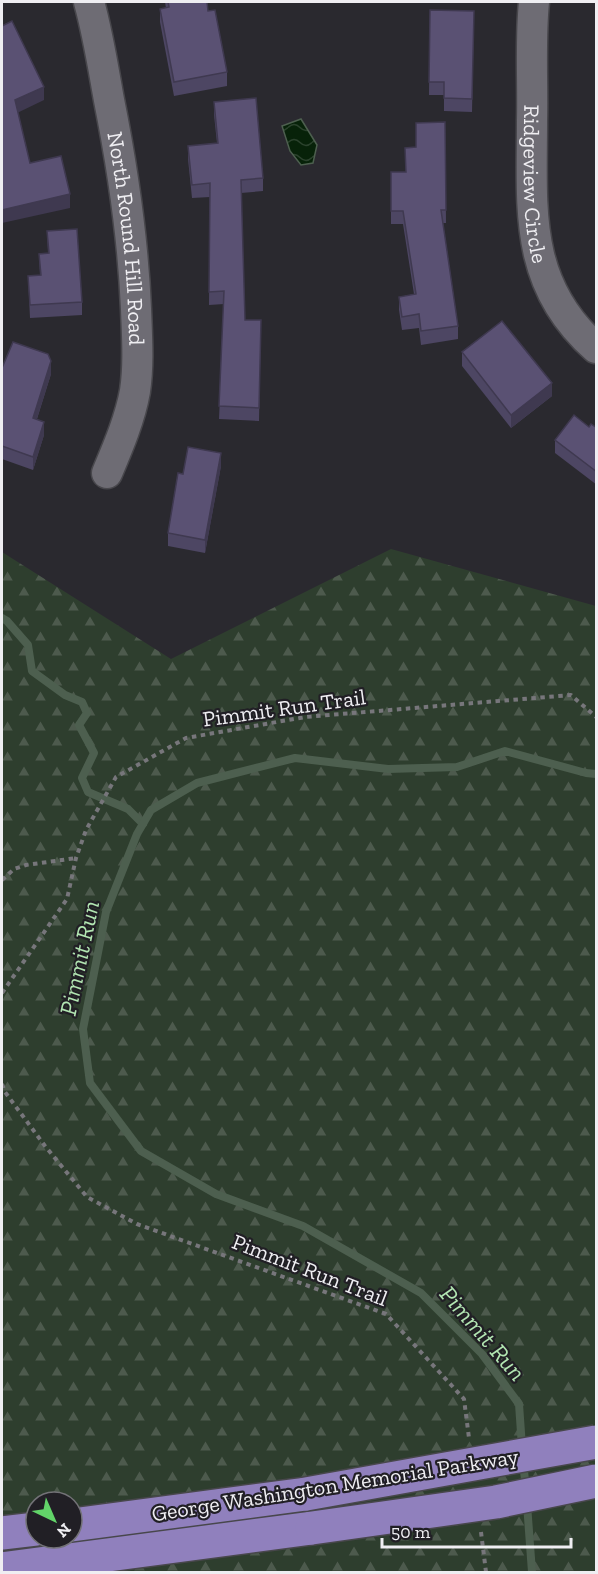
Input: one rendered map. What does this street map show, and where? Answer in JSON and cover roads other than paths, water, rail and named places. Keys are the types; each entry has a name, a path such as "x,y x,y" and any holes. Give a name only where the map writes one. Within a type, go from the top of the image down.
{"highway":[{"name":"George Washington Memorial Parkway","path":"84,1523 306,1494 597,1442"},
{"name":"George Washington Memorial Parkway","path":"2,1569 496,1502 597,1481"},
{"path":"2,1533 24,1530"}],"street":[{"name":"North Round Hill Road","path":"90,2 124,183 134,264 136,315 135,391 127,422 107,473"},
{"name":"Ridgeview Circle","path":"534,2 532,212 537,249 548,284 556,298 576,327 597,348"}],"water":[{"path":"301,119 317,145 313,163 301,165 290,151 282,126"}],"waterway":[{"path":"2,618 28,645 32,671 65,695 82,702 87,713 79,725 94,753 82,778 88,792 128,809 143,824"},
{"name":"Pimmit Run","path":"522,1447 519,1404 482,1354 421,1293 303,1226 216,1194 141,1151 90,1083 83,1029 106,912 137,834 151,810 197,783 295,758 388,769 457,767 505,751 596,774"},
{"name":"Pimmit Run","path":"523,1462 526,1489"},
{"name":"Pimmit Run","path":"527,1504 532,1572"}]}
